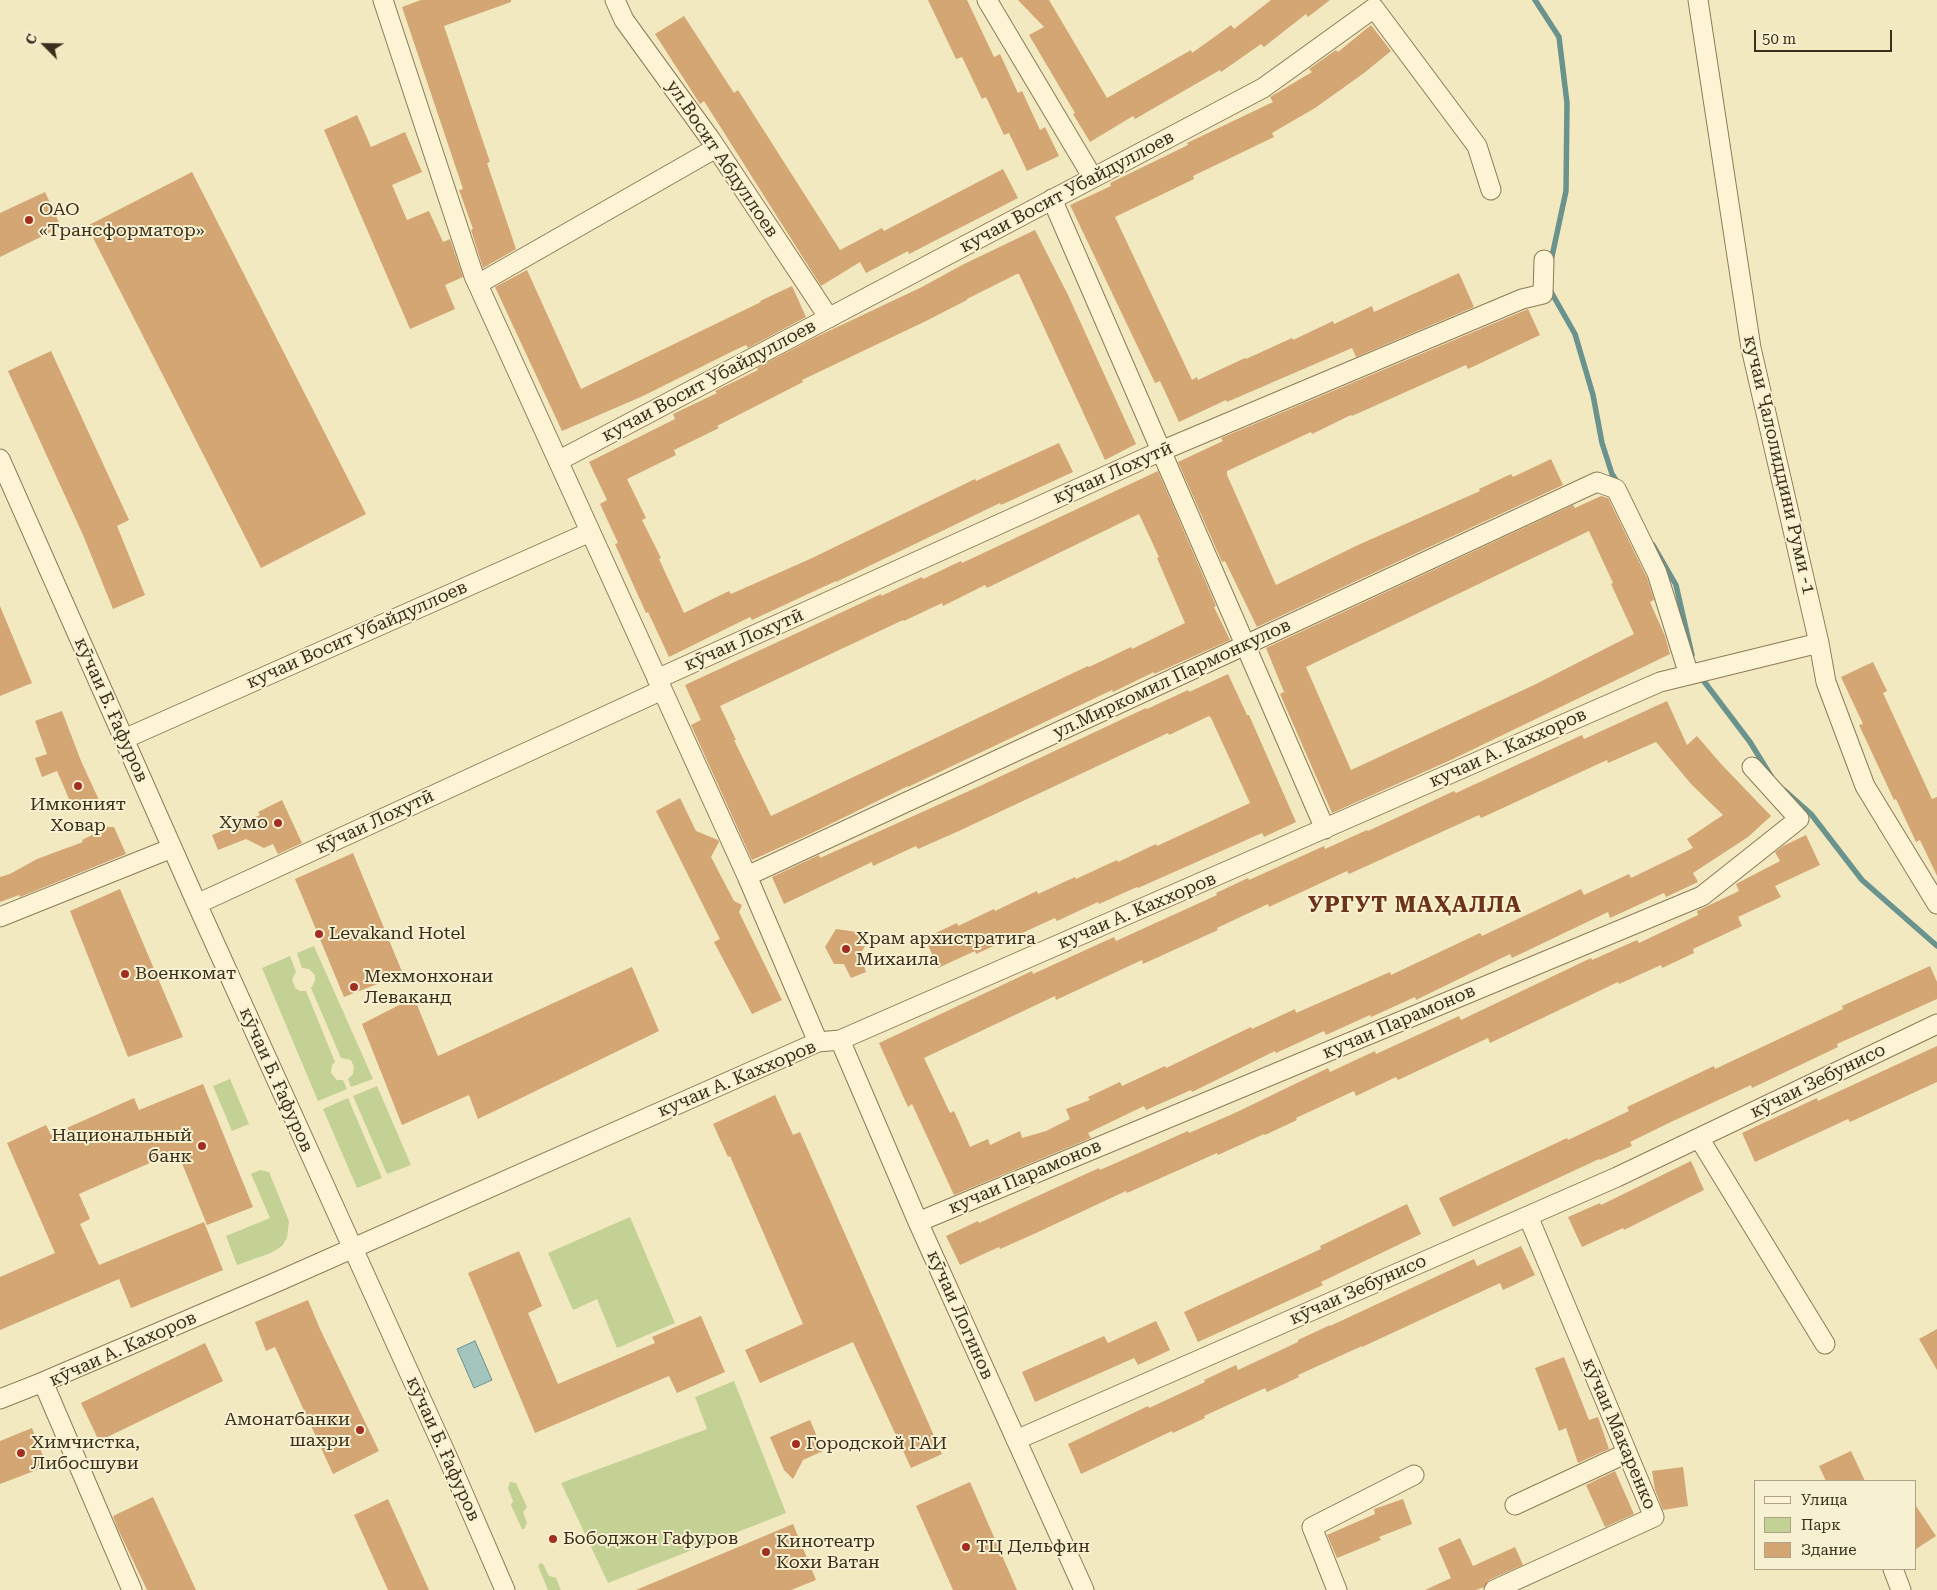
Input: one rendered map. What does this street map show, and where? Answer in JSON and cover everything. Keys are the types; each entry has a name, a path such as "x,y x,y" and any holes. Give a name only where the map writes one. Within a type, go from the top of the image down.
{"street":[{"path":"384,0 478,284 747,876 818,1042"},
{"name":"ул.Восит Абдуллоев","path":"616,0 624,20 716,148 829,318"},
{"path":"987,0 1093,178"},
{"name":"кучаи Ҷалолиддини Руми -1","path":"1698,0 1751,348 1819,643 1826,682 1865,786 1937,904"},
{"name":"кучаи Восит Убайдуллоев","path":"558,461 1263,88 1377,4 1476,146 1491,190"},
{"path":"478,284 716,148"},
{"path":"1052,200 1247,644 1325,829"},
{"name":"кӯчаи Лохутӣ","path":"197,904 660,684 1161,451 1522,299 1543,294 1544,260"},
{"name":"кӯчаи Б. Ғафуров","path":"0,459 197,904 448,1456 505,1590"},
{"name":"ул.Миркомил Пармонкулов","path":"747,876 1598,482 1616,489 1657,573 1689,675"},
{"name":"кучаи Восит Убайдуллоев","path":"124,738 590,532"},
{"name":"кучаи А. Каххоров","path":"352,1248 818,1042 840,1040 1660,682 1819,643"},
{"name":"кучаи Парамонов","path":"918,1222 1702,896 1799,819 1752,767"},
{"path":"0,917 172,848"},
{"name":"кӯчаи Зебунисо","path":"1016,1440 1617,1178 1937,1024"},
{"name":"кӯчаи Логинов","path":"840,1040 918,1222 1084,1590"},
{"path":"1699,1138 1824,1344"},
{"name":"кӯчаи Макаренко","path":"1494,1590 1654,1517 1528,1216"},
{"name":"кӯчаи А. Кахоров","path":"132,1590 43,1382 352,1248"},
{"path":"0,1399 43,1382"},
{"path":"1515,1505 1627,1453"},
{"path":"1337,1590 1312,1527 1414,1475"},
{"path":"1893,1570 1901,1590"}],"green space":[{"path":"314,946 373,1079 351,1087 348,1079 353,1074 354,1067 351,1060 341,1058 311,988 315,981 315,975 309,969 302,968 297,953"},
{"path":"290,956 296,972 292,979 295,988 300,991 306,991 335,1062 332,1065 331,1073 337,1080 343,1080 347,1089 318,1101 262,968"},
{"path":"230,1079 249,1124 232,1131 213,1086"},
{"path":"377,1086 411,1165 387,1174 353,1096"},
{"path":"348,1098 382,1178 357,1188 323,1109"},
{"path":"260,1170 269,1172 289,1221 287,1238 282,1246 271,1253 237,1265 226,1236 270,1218 251,1174"},
{"path":"630,1217 675,1323 617,1348 597,1299 573,1310 548,1253"},
{"path":"734,1381 786,1513 608,1583 561,1483 707,1429 695,1397"},
{"path":"510,1482 516,1483 527,1507 523,1512 527,1523 524,1529 522,1529 511,1505 513,1501 508,1488"},
{"path":"540,1563 543,1564 549,1576 556,1578 561,1590 548,1590 538,1566"}],"water":[{"path":"475,1341 492,1380 474,1388 457,1349"}],"building":[{"path":"421,0 511,0 511,2 444,26 490,162 487,163 516,249 483,268 471,230 473,229 459,190 463,189 402,7"},
{"path":"928,0 967,0 994,57 1000,54 1018,93 1022,91 1040,130 1045,127 1059,156 1027,171 1009,133 1004,135 986,97 982,99 962,57 956,59"},
{"path":"1018,0 1049,0 1107,98 1191,50 1192,53 1231,25 1234,29 1271,0 1330,0 1308,17 1306,14 1264,47 1261,44 1221,72 1220,70 1135,119 1133,116 1090,142 1029,35 1044,27"},
{"path":"684,16 734,93 738,90 840,250 882,228 884,231 1003,169 1018,198 909,254 908,251 866,273 860,262 821,286 704,101 700,104 655,34"},
{"path":"1371,25 1391,51 1364,73 1315,108 1272,133 1274,137 1193,176 1194,179 1115,217 1192,380 1197,377 1198,380 1292,338 1293,340 1333,321 1334,324 1372,306 1374,312 1459,273 1474,307 1356,357 1352,348 1227,402 1226,400 1179,422 1160,381 1155,383 1070,205 1111,186 1110,183 1188,145 1187,143 1273,102 1270,97 1312,72 1309,69 1336,50 1338,52"},
{"path":"357,115 371,147 405,132 422,172 392,185 407,220 429,211 443,242 450,239 463,277 445,285 455,309 410,329 324,130"},
{"path":"192,172 366,514 261,568 87,226"},
{"name":"ОАО «Трансформатор»","path":"45,192 61,227 0,257 0,213"},
{"path":"1035,230 1068,295 1136,444 1105,460 1019,274 1017,274 926,321 802,380 803,382 717,426 719,428 674,450 676,455 627,479 646,518 642,520 661,558 659,559 684,613 729,591 731,594 810,559 975,479 976,481 1059,443 1073,472 1001,505 1000,503 752,620 750,617 669,657 648,612 646,613 615,544 618,543 600,504 607,500 589,462 675,419 673,414 717,393 715,391 758,370 757,368 816,337 922,287 962,265"},
{"path":"527,270 581,389 792,286 806,317 748,348 746,345 643,396 562,431 495,287"},
{"path":"1528,309 1540,335 1468,369 1466,365 1312,434 1311,432 1227,471 1227,475 1276,585 1358,545 1480,491 1479,489 1511,474 1513,477 1551,459 1563,485 1257,627 1225,561 1222,562 1178,462 1223,441 1221,438"},
{"path":"51,351 129,520 117,526 145,595 113,609 83,535 8,371"},
{"path":"1158,471 1216,606 1214,607 1230,640 1154,674 1154,672 1113,692 1112,690 752,860 691,725 701,720 685,685 881,594 881,596 922,577 923,579 961,561 962,563","holes":["1139,514 1159,557 1157,558 1185,623 1132,649 1131,647 1088,666 771,816 734,740 736,740 720,706 903,620 942,603 943,606 985,585 987,588"]},
{"path":"1601,496 1608,498 1647,578 1654,600 1650,602 1665,636 1670,654 1453,759 1332,813 1280,694 1284,692 1266,648 1573,505 1575,508","holes":["1589,531 1613,583 1611,584 1634,634 1534,685 1351,770 1306,667"]},
{"path":"0,606 32,683 0,696"},
{"path":"1873,662 1887,691 1883,693 1932,799 1937,797 1937,876 1920,840 1916,842 1896,799 1894,800 1859,725 1863,724 1841,677"},
{"path":"1228,674 1247,715 1249,715 1296,822 1264,837 1262,833 1138,888 1099,904 1098,902 1057,921 1055,918 976,954 975,951 938,968 925,938 957,923 958,926 994,909 995,911 1037,891 1038,894 1117,860 1118,862 1156,844 1157,846 1250,803 1209,716 1169,735 1168,733 961,830 918,849 916,846 873,866 872,862 784,904 772,877 819,855 820,858 980,786 1146,708 1188,690 1189,692"},
{"path":"1667,701 1687,745 1697,736 1771,816 1748,837 1693,873 1698,882 1666,897 1664,893 1610,918 1608,912 1512,958 1510,954 1416,1000 1415,997 1326,1035 1324,1031 1276,1053 1275,1051 1192,1092 1191,1090 1146,1110 1144,1106 1088,1133 1091,1138 954,1195 912,1104 908,1107 879,1043 1032,971 1033,974 1114,937 1116,941 1217,895 1216,893 1248,878 1249,880 1324,846 1325,849 1368,831 1582,735 1584,739","holes":["1656,742 1691,784 1723,815 1687,839 1693,848 1631,878 1629,874 1584,895 1581,889 1482,936 1480,933 1391,975 1390,972 1296,1013 1295,1009 1252,1029 1251,1027 1166,1068 1165,1066 1122,1086 1120,1082 1088,1097 1090,1100 1066,1109 1070,1119 1046,1131 1022,1138 1020,1131 990,1145 988,1139 970,1147 954,1111 950,1113 924,1058 1055,996 1056,1000 1142,960 1143,964 1218,930 1217,928 1268,904 1269,907 1347,871 1349,874 1479,815 1481,818 1607,760 1608,763"]},
{"path":"62,711 81,761 99,800 73,808 57,771 42,777 35,758 47,754 35,721"},
{"path":"680,798 696,831 718,840 719,842 711,857 734,901 742,905 739,912 782,1000 752,1014 714,942 720,939 656,811"},
{"path":"282,800 302,843 278,854 273,844 264,848 246,839 218,850 212,835 260,815 258,812"},
{"path":"108,827 114,827 126,854 20,897 19,895 0,902 0,877 10,874 37,859 83,842 82,840"},
{"path":"1806,835 1820,865 1775,886 1781,897 1738,917 1742,926 1693,949 1694,953 1662,968 1661,965 1619,984 1618,982 1490,1043 1488,1038 1398,1080 1396,1077 1356,1096 1354,1091 1296,1118 1297,1120 1265,1135 1218,1155 1217,1153 1127,1193 1126,1191 1036,1233 960,1265 946,1236 978,1221 979,1223 1099,1168 1100,1170 1188,1131 1189,1133 1237,1112 1328,1068 1330,1072 1375,1051 1376,1054 1459,1016 1461,1020 1591,958 1592,960 1637,940 1639,943 1698,915 1697,911 1739,891 1736,884 1780,861 1775,852"},
{"path":"353,853 403,974 344,997 295,879"},
{"name":"Военкомат","path":"120,889 183,1037 128,1057 70,911"},
{"path":"836,929 857,932 865,946 860,955 866,972 851,978 844,964 834,964 825,947"},
{"path":"1930,966 1937,982 1937,999 1837,1044 1838,1047 1752,1088 1751,1085 1673,1121 1630,1142 1632,1146 1599,1159 1453,1227 1439,1198 1567,1138 1568,1140 1629,1111 1627,1107 1714,1066 1715,1069 1843,1009 1842,1006"},
{"path":"632,967 659,1031 478,1119 469,1095 402,1125 362,1024 409,1000 415,1000 438,1056"},
{"path":"1937,1046 1937,1082 1850,1122 1848,1119 1755,1162 1742,1133 1817,1098 1818,1101"},
{"path":"203,1084 253,1207 207,1225 177,1151 79,1194 90,1219 80,1224 99,1265 204,1222 223,1270 131,1308 119,1279 0,1330 0,1277 55,1253 7,1143 46,1125 51,1135 134,1098 139,1110"},
{"path":"775,1095 793,1135 800,1132 942,1454 911,1468 853,1342 760,1383 745,1350 803,1324 730,1156 728,1157 713,1124"},
{"path":"1691,1161 1704,1190 1624,1230 1623,1228 1582,1247 1568,1217 1600,1203 1601,1205"},
{"path":"1407,1204 1421,1234 1321,1282 1323,1285 1198,1342 1184,1312 1321,1249 1320,1246"},
{"path":"1521,1246 1535,1275 1503,1290 1500,1283 1298,1375 1299,1377 1267,1392 1265,1388 1204,1416 1205,1418 1173,1433 1172,1431 1081,1474 1068,1444 1148,1406 1149,1408 1205,1382 1204,1380 1236,1365 1238,1370 1298,1342 1298,1340 1474,1259 1477,1266"},
{"path":"519,1251 542,1306 528,1313 558,1384 655,1343 652,1337 701,1316 725,1372 677,1393 669,1376 535,1433 468,1273"},
{"path":"308,1300 379,1451 333,1474 275,1347 266,1351 255,1322"},
{"path":"1156,1321 1170,1350 1138,1365 1134,1358 1035,1402 1022,1372 1104,1336 1108,1343"},
{"path":"1937,1329 1937,1370 1919,1339"},
{"path":"205,1343 223,1381 99,1441 81,1403"},
{"path":"1564,1357 1589,1420 1598,1417 1609,1449 1578,1463 1566,1428 1559,1431 1535,1368"},
{"name":"Городской ГАИ","path":"810,1420 823,1451 803,1460 793,1479 784,1470 770,1437"},
{"name":"Химчистка, Либосшуви","path":"32,1428 47,1466 0,1484 0,1441"},
{"path":"1851,1451 1865,1480 1826,1480 1819,1466"},
{"path":"1683,1467 1688,1506 1663,1510 1655,1490 1652,1471"},
{"path":"1615,1471 1634,1514 1605,1527 1586,1485"},
{"name":"ТЦ Дельфин","path":"970,1482 1017,1590 953,1590 916,1506"},
{"path":"153,1497 196,1590 147,1590 117,1527 113,1516"},
{"path":"388,1499 429,1590 388,1590 354,1515"},
{"path":"1403,1499 1412,1524 1379,1537 1381,1540 1337,1558 1327,1535 1375,1514 1374,1509"},
{"path":"1917,1508 1936,1536 1917,1548"},
{"name":"Кинотеатр Кохи Ватан","path":"793,1524 816,1580 791,1590 636,1590"},
{"path":"1460,1538 1473,1566 1515,1547 1523,1565 1489,1580 1484,1587 1476,1590 1425,1590 1451,1578 1438,1548"}],"waterway":[{"path":"1535,0 1559,37 1567,103 1566,191 1551,261"},
{"path":"1550,288 1575,334 1593,395 1602,443 1612,474 1619,485"},
{"path":"1653,545 1676,585 1692,655"},
{"path":"1703,680 1750,742 1771,776"},
{"path":"1784,790 1811,814 1862,880 1937,946"}],"place":[{"name":"ОАО «Трансформатор»","path":"29,220"},
{"name":"Имконият Ховар","path":"78,786"},
{"name":"Хумо","path":"278,823"},
{"name":"Levakand Hotel","path":"319,934"},
{"name":"Храм архистратига Михаила","path":"846,949"},
{"name":"Военкомат","path":"125,974"},
{"name":"Мехмонхонаи Леваканд","path":"354,987"},
{"name":"Национальный банк","path":"202,1146"},
{"name":"Амонатбанки шахри","path":"360,1430"},
{"name":"Городской ГАИ","path":"796,1444"},
{"name":"Химчистка, Либосшуви","path":"21,1453"},
{"name":"Бободжон Гафуров","path":"553,1539"},
{"name":"ТЦ Дельфин","path":"966,1547"},
{"name":"Кинотеатр Кохи Ватан","path":"766,1552"}],"district":[{"name":"УРГУТ МАҲАЛЛА","path":"1415,906"}]}
